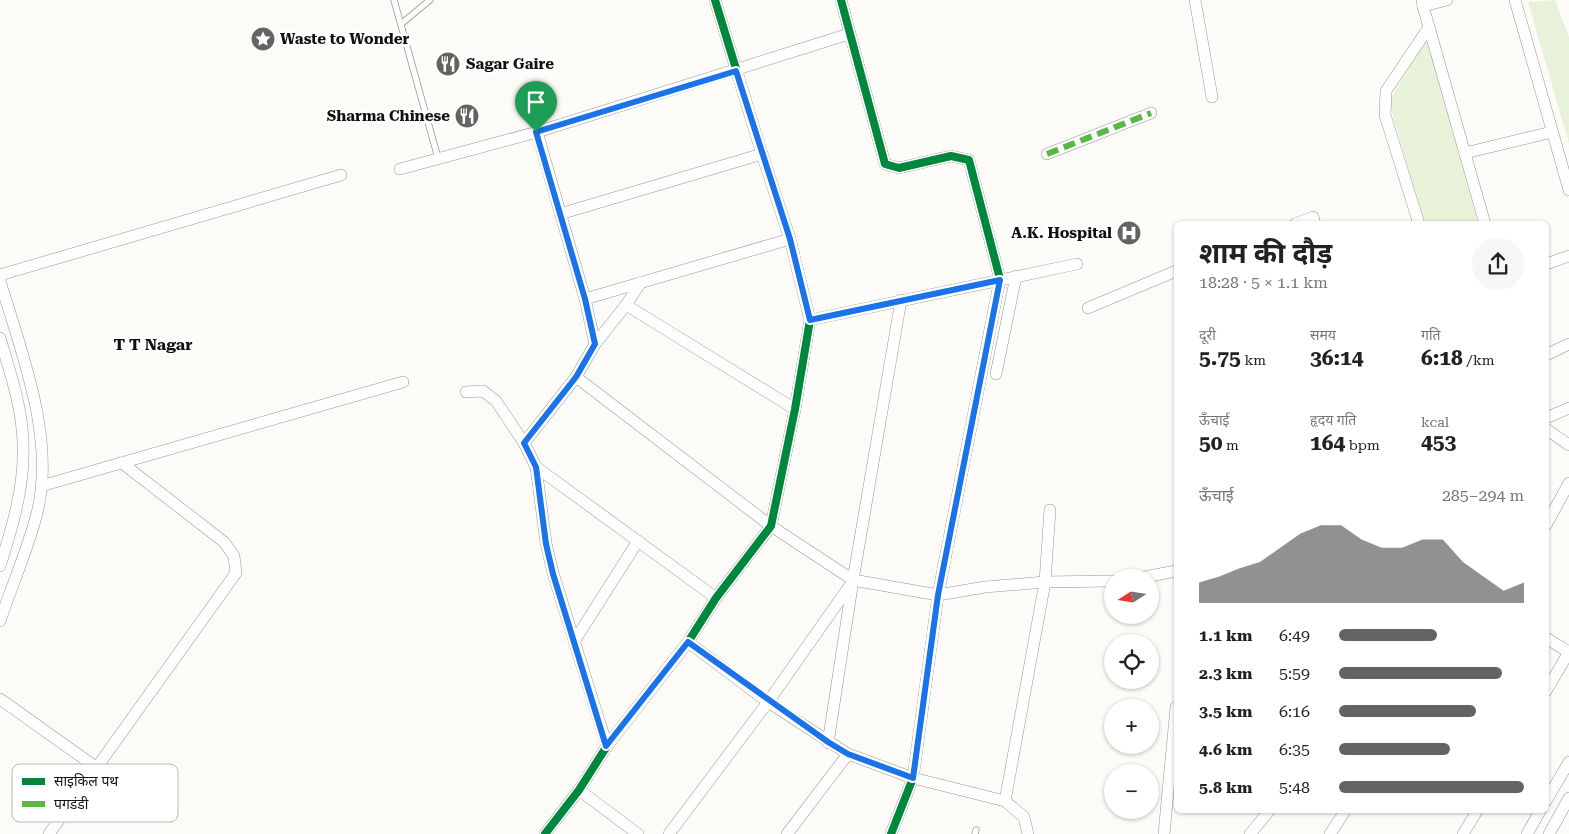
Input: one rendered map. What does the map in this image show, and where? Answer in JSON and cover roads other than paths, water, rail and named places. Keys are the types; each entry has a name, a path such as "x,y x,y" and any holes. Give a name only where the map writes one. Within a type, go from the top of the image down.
{"street":[{"path":"545,834 579,790 606,746 688,642 716,598 771,526 795,408 810,320 790,239 715,0"},
{"path":"841,0 848,34 885,164 898,168 951,156 970,160 1000,280 938,595 913,778 892,834"},
{"path":"1195,0 1212,97"},
{"path":"1514,0 1569,190"},
{"path":"1441,1 1422,3 1485,221"},
{"path":"1418,221 1385,115 1384,101 1386,91 1429,27"},
{"path":"400,169 536,132 736,71 848,34"},
{"path":"1047,154 1151,112"},
{"path":"536,132 585,299 595,344"},
{"path":"1465,153 1552,132"},
{"path":"560,214 762,154"},
{"path":"0,275 341,175"},
{"path":"1303,221 1313,217 1314,221"},
{"path":"585,299 790,239"},
{"path":"1549,263 1569,256"},
{"path":"810,320 1077,264"},
{"path":"1088,308 1174,272"},
{"path":"996,374 1016,276"},
{"path":"0,281 28,376 39,425 41,486 37,512 0,621"},
{"path":"524,443 576,377 595,344 626,305 641,282"},
{"path":"828,742 853,580 901,300"},
{"path":"626,305 795,408"},
{"path":"0,338 21,422 23,461 17,508 0,566"},
{"path":"1549,354 1569,344"},
{"path":"576,377 771,526 853,580 938,595 985,587 1045,582 1104,581"},
{"path":"41,486 403,382"},
{"path":"466,392 483,392 496,401 524,443 536,467 548,551 606,746"},
{"path":"1549,417 1569,408"},
{"path":"1549,431 1569,445"},
{"path":"100,764 232,580 236,565 234,556 224,542 122,464"},
{"path":"536,467 716,598"},
{"path":"1549,520 1569,483"},
{"path":"1005,801 1045,582 1050,510"},
{"path":"575,640 638,541"},
{"path":"1159,574 1174,571"},
{"path":"669,834 768,702 853,580"},
{"path":"1549,640 1569,652 1549,687"},
{"path":"688,642 768,702 848,754 913,778 1005,801 1024,817 1028,834"},
{"path":"0,699 91,764"},
{"path":"1164,834 1172,790 1174,748"},
{"path":"787,834 848,754"},
{"path":"1549,796 1569,762"},
{"path":"1554,788 1569,794"},
{"path":"579,790 638,834"},
{"path":"1550,834 1569,798"},
{"path":"1250,834 1267,813"},
{"path":"1330,834 1344,813"},
{"path":"1463,834 1477,813"},
{"path":"1526,834 1539,813"},
{"path":"49,834 58,822"}],"lane":[{"path":"394,0 438,158"},
{"path":"401,24 430,0"}],"place":[{"name":"Waste to Wonder","path":"263,39"},
{"name":"Sagar Gaire","path":"448,64"},
{"name":"Sharma Chinese","path":"467,116"},
{"name":"A.K. Hospital","path":"1129,233"}],"district":[{"name":"T T Nagar","path":"153,344"}]}
